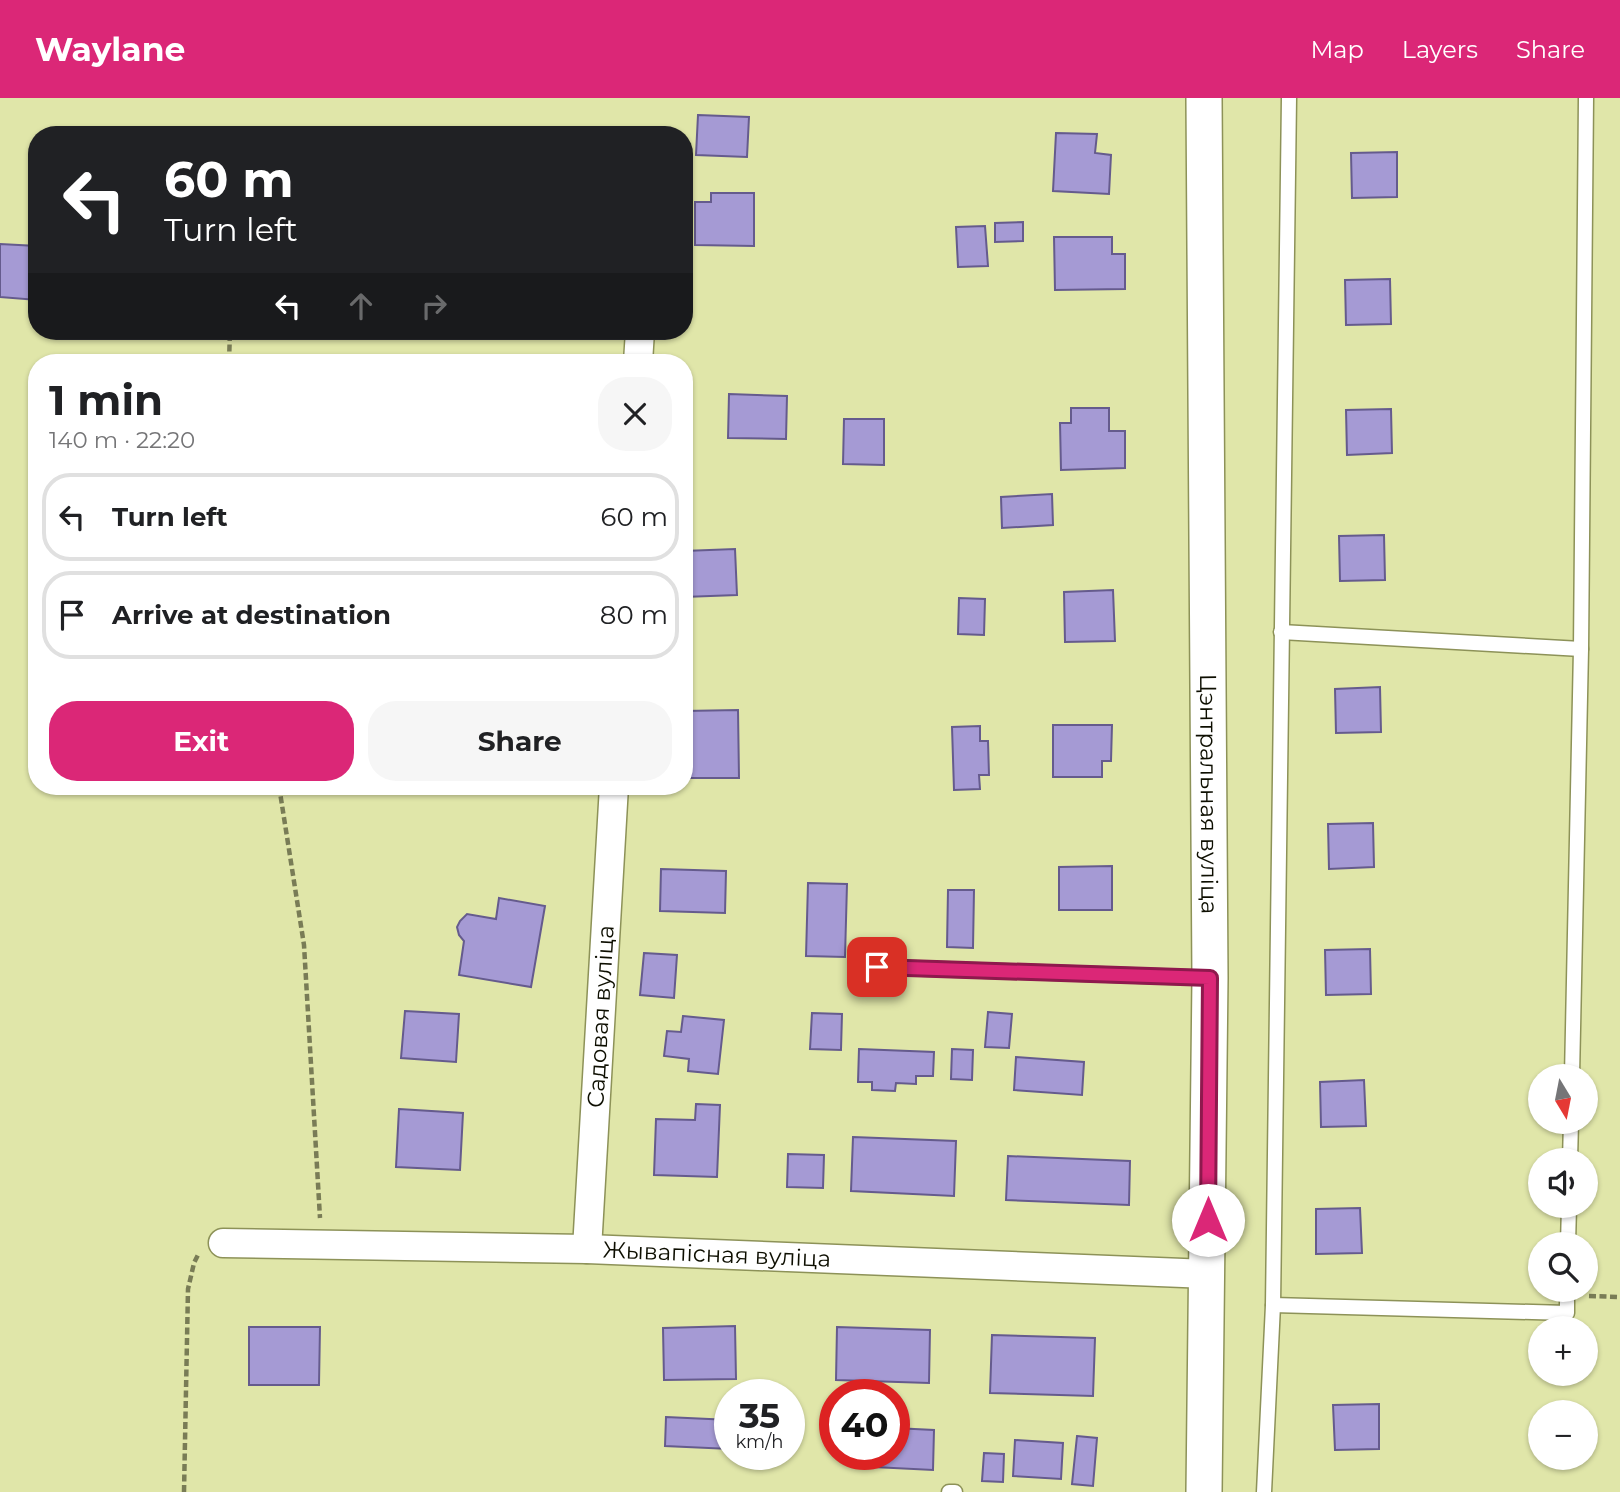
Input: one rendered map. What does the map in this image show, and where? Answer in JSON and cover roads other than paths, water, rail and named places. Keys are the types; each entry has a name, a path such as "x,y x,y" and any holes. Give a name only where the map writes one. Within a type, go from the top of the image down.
{"street":[{"name":"Цэнтральная вуліца","path":"1204,98 1210,978 1204,1492"},
{"name":"Садовая вуліца","path":"587,1249 613,795"},
{"name":"Жывапісная вуліца","path":"223,1243 587,1249 1208,1274"}],"lane":[{"path":"1264,1492 1273,1305 1289,98"},
{"path":"1572,1064 1581,649 1586,98"},
{"path":"1281,632 1581,649"},
{"path":"877,967 1210,978"},
{"path":"1273,1305 1567,1313 1567,1302"},
{"path":"949,1492 955,1492"}]}
